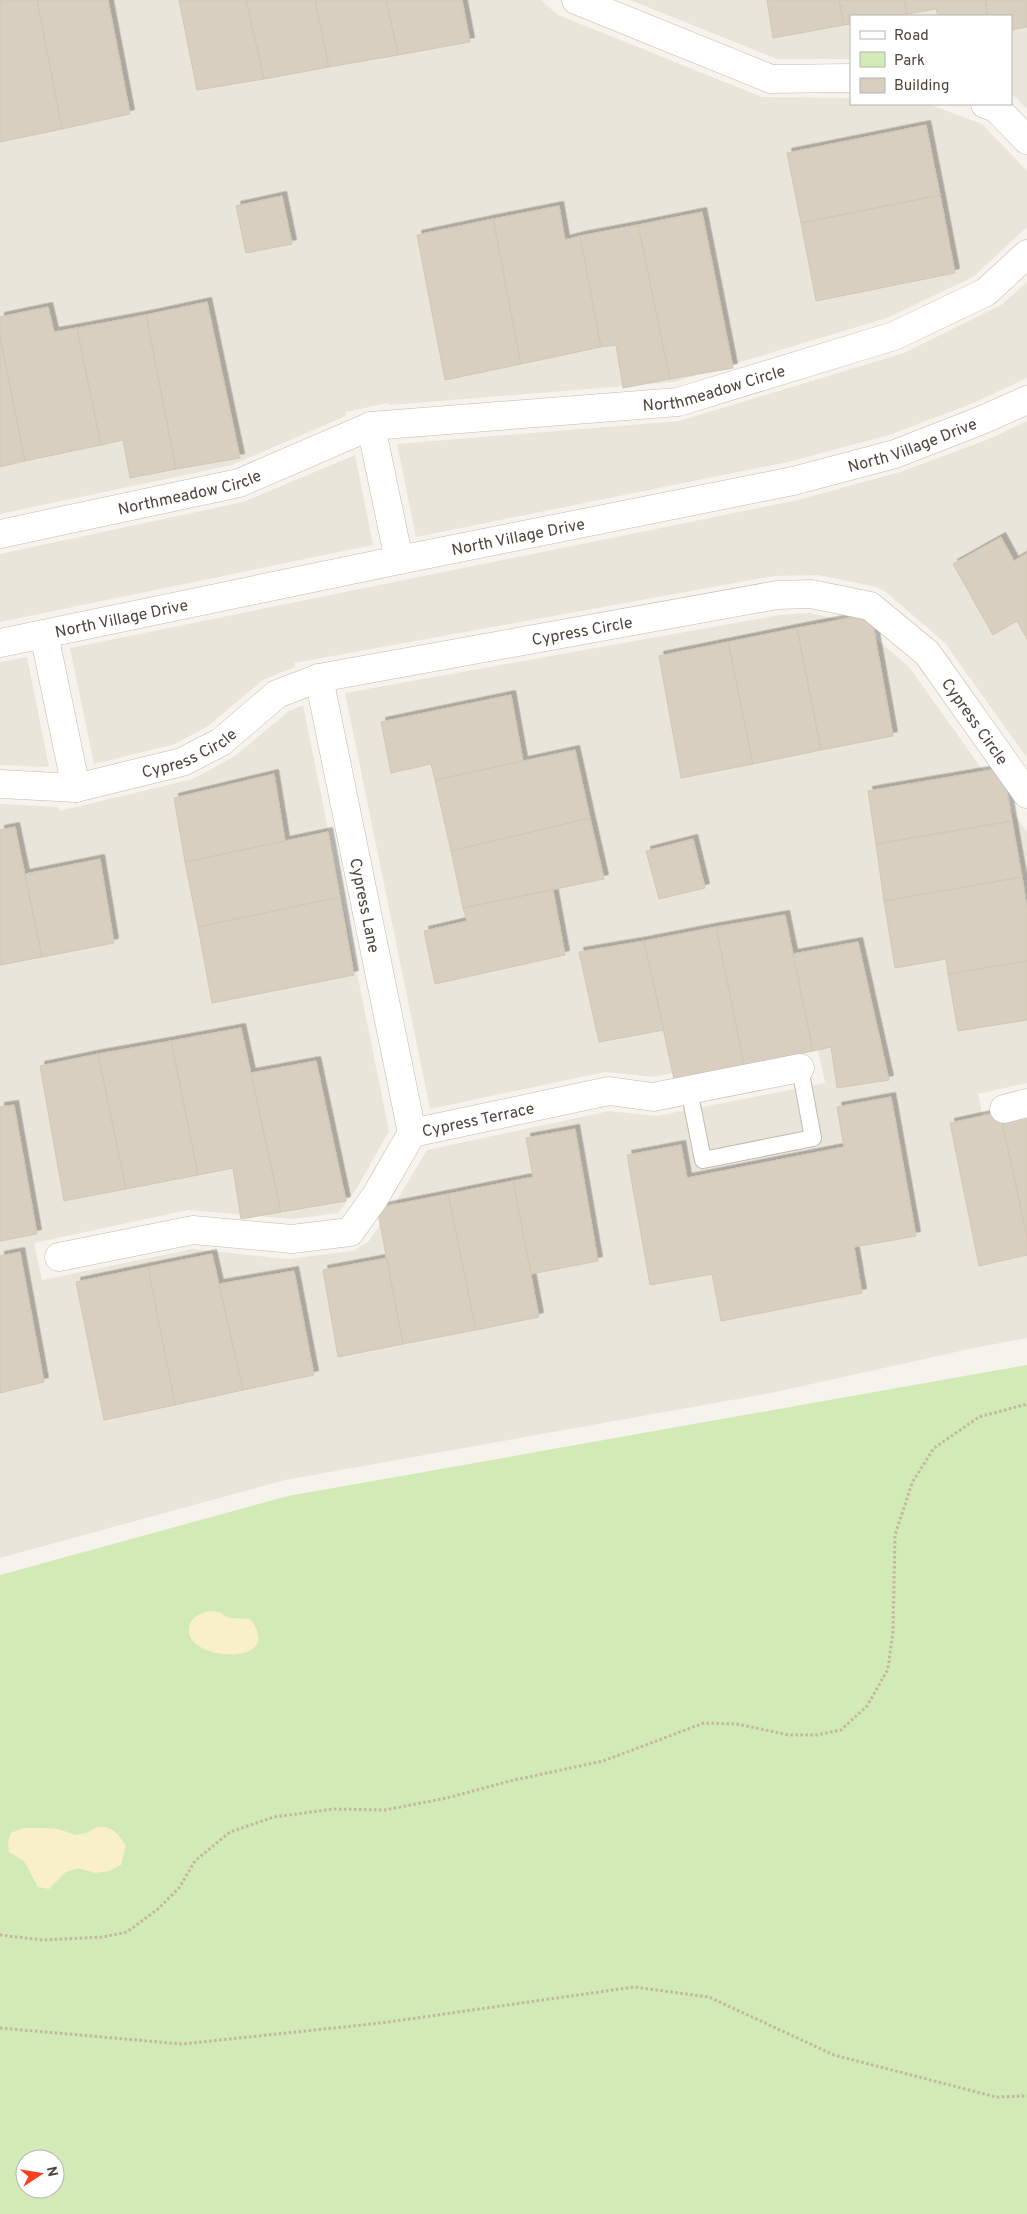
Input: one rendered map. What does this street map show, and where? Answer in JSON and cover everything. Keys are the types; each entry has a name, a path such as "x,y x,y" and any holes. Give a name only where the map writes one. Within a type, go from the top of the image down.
{"street":[{"path":"576,0 771,79 850,78"},
{"path":"988,105 996,108 1027,140"},
{"name":"Northmeadow Circle","path":"0,534 239,484 371,426 678,402 894,336 986,292 1027,254"},
{"name":"North Village Drive","path":"0,643 793,481 895,454 1027,400"},
{"path":"371,426 399,560"},
{"name":"Cypress Circle","path":"0,784 76,788 182,762 221,742 277,694 319,678 777,595 812,594 870,606 927,653 1027,794"},
{"path":"44,634 76,788"},
{"name":"Cypress Lane","path":"319,678 412,1133"},
{"name":"Cypress Terrace","path":"59,1257 192,1230 292,1239 350,1232 375,1197 412,1133 609,1091 652,1097 800,1068"}],"lane":[{"path":"689,1090 703,1160 813,1138 800,1068"}],"path":[{"path":"0,1935 43,1940 103,1938 127,1932 158,1909 179,1888 195,1860 230,1832 274,1817 334,1809 385,1810 447,1798 510,1781 603,1761 704,1723 737,1724 789,1735 817,1735 841,1730 867,1706 888,1670 893,1631 895,1534 912,1483 934,1448 964,1427 979,1417 1027,1404"},
{"path":"0,2028 182,2044 381,2023 634,1987 709,1997 834,2055 996,2097 1027,2096"}],"shaded area":[{"path":"0,0 541,0 558,15 762,97 850,98 850,105 931,105 982,124 1027,171 1027,227 973,277 887,318 674,382 389,405 388,403 346,412 346,416 232,465 0,514"},
{"path":"630,0 1027,0 1027,109 1012,94 1012,15 850,15 850,59 777,59"},
{"path":"1027,282 1027,378 973,403 889,435 788,462 416,537 397,444 679,421 904,353 1001,305"},
{"path":"1027,421 1027,758 945,643 886,592 877,587 818,575 774,576 294,663 295,667 263,680 208,726 175,744 94,764 70,648 798,500 900,472 989,439"},
{"path":"355,455 373,545 0,622 0,554 243,502"},
{"path":"809,613 859,624 909,667 1027,832 1027,1083 978,1094 986,1132 1027,1123 1027,1338 771,1393 285,1480 0,1558 0,804 58,807 59,811 193,779 235,756 289,711 303,705 389,1131 357,1188 338,1213 292,1219 188,1210 34,1243 42,1280 193,1249 288,1259 353,1251 369,1241 394,1205 427,1150 609,1111 656,1116 825,1083 817,1045 653,1077 605,1072 430,1109 345,693 779,615"},
{"path":"27,657 49,767 0,765 0,662"}],"green space":[{"path":"1027,1365 1027,2214 0,2214 0,1575 288,1496"}],"sand":[{"path":"208,1611 219,1612 229,1618 250,1619 258,1634 256,1645 247,1652 234,1654 219,1653 205,1649 194,1642 189,1632 190,1624 197,1616"},
{"path":"97,1827 111,1829 123,1841 126,1846 121,1865 109,1871 95,1873 78,1868 66,1872 49,1889 38,1887 24,1861 9,1852 8,1842 11,1833 23,1828 58,1829 76,1835 86,1833"}],"building":[{"path":"0,0 37,0 62,129 0,142"},
{"path":"37,0 108,0 130,114 62,129"},
{"path":"179,0 246,0 264,79 197,90"},
{"path":"246,0 315,0 329,67 264,79"},
{"path":"315,0 386,0 398,55 329,67"},
{"path":"386,0 462,0 470,42 398,55"},
{"path":"767,0 839,0 844,25 773,38"},
{"path":"839,0 904,0 907,14 850,15 850,24 844,25"},
{"path":"904,0 985,0 988,15 938,15 936,9 907,14"},
{"path":"985,0 1027,0 1027,27 1012,30 1012,15 988,15"},
{"path":"926,125 940,195 801,223 787,153"},
{"path":"940,195 955,273 816,301 801,223"},
{"path":"282,196 292,244 246,253 236,206"},
{"path":"559,206 565,240 580,236 601,347 521,364 493,219"},
{"path":"702,212 733,368 670,379 638,225"},
{"path":"493,219 521,364 445,380 417,235"},
{"path":"638,225 670,379 623,388 616,345 601,347 580,236"},
{"path":"207,302 240,458 176,469 146,315"},
{"path":"48,307 54,332 77,328 101,445 25,461 0,337 0,317"},
{"path":"146,315 176,469 130,478 123,440 101,445 77,328"},
{"path":"0,337 25,461 0,467"},
{"path":"1001,537 1014,561 1027,553 1027,639 1017,621 993,635 953,564"},
{"path":"871,614 893,736 821,750 797,628"},
{"path":"797,628 821,750 753,764 728,642"},
{"path":"728,642 753,764 681,778 659,656"},
{"path":"511,695 523,761 435,780 431,764 391,773 381,722"},
{"path":"575,750 590,818 451,851 435,780"},
{"path":"1003,768 1012,821 876,844 868,791"},
{"path":"274,774 285,841 185,862 174,798"},
{"path":"590,818 604,879 463,908 451,851"},
{"path":"1012,821 1022,877 884,901 876,844"},
{"path":"15,827 42,957 0,965 0,830"},
{"path":"328,832 340,897 198,927 185,862"},
{"path":"693,839 705,888 659,899 646,851"},
{"path":"100,859 114,943 42,957 25,874"},
{"path":"1022,877 1027,908 1027,961 948,974 946,959 895,968 884,901"},
{"path":"553,890 565,955 435,984 424,931 467,921 463,908"},
{"path":"340,897 354,975 212,1003 198,927"},
{"path":"785,915 813,1051 744,1065 716,927"},
{"path":"716,927 744,1065 674,1079 644,941"},
{"path":"644,941 664,1030 599,1042 579,952"},
{"path":"858,942 889,1080 837,1088 831,1047 813,1051 793,954"},
{"path":"1027,961 1027,1020 958,1031 948,974"},
{"path":"241,1028 281,1212 241,1219 233,1168 198,1175 171,1041"},
{"path":"171,1041 198,1175 126,1189 98,1054"},
{"path":"98,1054 126,1189 64,1201 40,1066"},
{"path":"316,1061 346,1201 281,1212 251,1073"},
{"path":"891,1097 916,1236 854,1247 862,1293 721,1321 712,1274 650,1285 627,1155 681,1145 687,1178 844,1147 837,1107"},
{"path":"14,1105 37,1234 0,1241 0,1107"},
{"path":"1027,1106 1027,1237 1000,1112"},
{"path":"1000,1112 1027,1237 1027,1255 979,1266 950,1123"},
{"path":"575,1129 598,1261 531,1274 513,1181 533,1177 526,1138"},
{"path":"513,1181 539,1317 476,1330 448,1194"},
{"path":"448,1194 476,1330 403,1344 377,1208"},
{"path":"20,1252 44,1382 0,1393 0,1256"},
{"path":"212,1254 243,1390 175,1405 148,1267"},
{"path":"387,1258 403,1344 338,1357 323,1270"},
{"path":"148,1267 175,1405 104,1420 76,1282"},
{"path":"294,1271 314,1375 243,1390 219,1284"}]}
